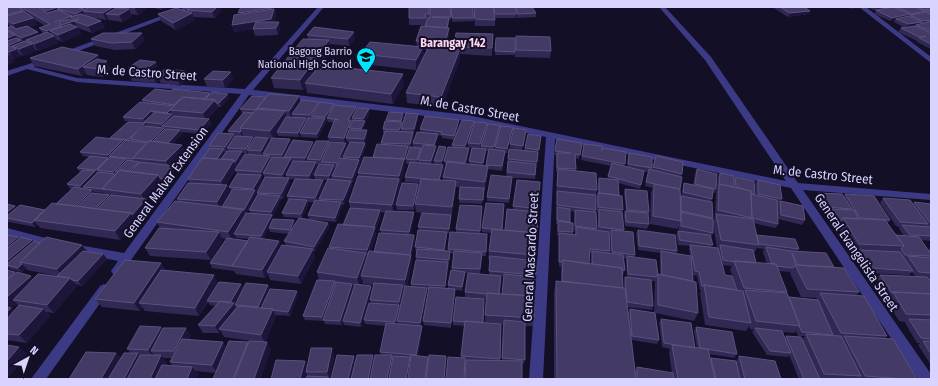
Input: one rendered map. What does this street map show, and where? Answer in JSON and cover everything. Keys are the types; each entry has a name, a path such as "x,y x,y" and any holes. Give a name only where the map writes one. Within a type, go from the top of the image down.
{"street":[{"path":"57,56 192,7"},
{"name":"General Malvar Extension","path":"38,379 247,92 322,7"},
{"name":"General Evangelista Street","path":"662,7 708,59 926,379"},
{"path":"862,7 931,61"},
{"path":"7,74 42,61"},
{"name":"M. de Castro Street","path":"27,67 60,77 78,80 247,92 466,118 795,186 931,197"},
{"name":"General Mascardo Street","path":"536,379 551,136"},
{"path":"7,232 42,242 127,258"}],"building":[{"path":"7,7 19,7 22,11 7,15"},
{"path":"19,7 38,7 47,13 58,10 72,16 55,22 62,26 46,31 39,28 50,24"},
{"path":"58,7 46,11 42,8"},
{"path":"61,7 75,7 84,9 76,14 57,9"},
{"path":"89,7 113,7 103,13 83,11"},
{"path":"191,7 217,7 212,12 187,10"},
{"path":"241,7 272,7 272,8 238,13"},
{"path":"409,7 429,7 429,14 425,14 426,18 409,18"},
{"path":"430,7 450,7 451,17 432,17 449,18 447,28 425,26 428,18 430,18"},
{"path":"451,7 472,7 474,18 452,18"},
{"path":"474,7 493,7 495,20 475,19"},
{"path":"494,7 516,7 516,14 495,14"},
{"path":"516,7 532,7 536,13 518,14"},
{"path":"780,7 804,7 810,11 790,13"},
{"path":"893,7 910,14 892,18 876,10"},
{"path":"897,7 915,7 925,11 912,14"},
{"path":"918,7 931,7 931,9 924,10"},
{"path":"116,8 129,9 119,15 106,14"},
{"path":"176,8 192,13 173,23 158,14"},
{"path":"274,9 271,19 232,25 234,15"},
{"path":"24,11 33,18 13,24 7,20 7,16"},
{"path":"926,12 931,15 931,20 923,21 910,15"},
{"path":"81,14 101,21 88,26 74,21 79,19 75,20 70,17"},
{"path":"909,16 922,22 908,24 896,19"},
{"path":"69,19 74,21 62,25 58,22"},
{"path":"931,21 931,31 916,25"},
{"path":"256,22 279,22 276,28 253,29"},
{"path":"70,24 77,27 58,35 50,31"},
{"path":"11,26 16,29 27,26 38,32 21,38 8,31 15,35 7,38 7,28"},
{"path":"421,26 449,28 445,44 416,41"},
{"path":"916,26 931,33 931,44 919,38 926,36 919,37 901,28"},
{"path":"314,27 354,32 348,39 307,35"},
{"path":"47,32 54,36 34,44 26,40"},
{"path":"103,33 142,33 132,42 111,43 91,39"},
{"path":"456,33 493,34 492,48 454,47"},
{"path":"516,36 550,37 551,51 516,50"},
{"path":"16,38 21,40 7,46 7,41"},
{"path":"496,38 515,38 515,52 495,51"},
{"path":"303,39 329,40 300,80 271,78"},
{"path":"25,41 32,44 19,49 12,46"},
{"path":"370,42 423,47 416,60 361,54"},
{"path":"10,46 16,49 9,52 7,51 7,48"},
{"path":"429,46 460,49 441,97 406,93"},
{"path":"62,47 98,55 78,69 30,58"},
{"path":"97,59 107,61 99,69 83,67"},
{"path":"140,60 156,62 144,70 128,68"},
{"path":"320,65 403,74 391,94 305,83"},
{"path":"165,69 185,71 177,78 157,76"},
{"path":"213,71 231,72 223,80 204,79"},
{"path":"136,72 160,74 154,79 130,77"},
{"path":"155,89 172,91 173,89 210,93 204,99 183,97 174,105 142,100"},
{"path":"212,92 228,94 219,103 216,103 215,100 205,99"},
{"path":"269,94 299,96 289,111 257,108"},
{"path":"252,96 266,97 257,108 258,109 240,109"},
{"path":"183,97 215,100 203,113 170,110"},
{"path":"302,100 319,102 310,115 292,114"},
{"path":"140,102 174,106 167,113 151,111 143,119 123,117"},
{"path":"320,102 334,104 325,117 311,116"},
{"path":"334,105 356,107 348,120 351,120 344,138 328,137 335,119 327,118"},
{"path":"357,108 369,109 363,119 352,118"},
{"path":"256,109 285,111 270,131 240,128"},
{"path":"155,112 172,114 162,124 144,122"},
{"path":"244,112 253,113 240,128 241,131 228,131"},
{"path":"389,112 403,113 401,121 386,120"},
{"path":"406,113 418,114 414,129 401,129"},
{"path":"173,116 209,119 199,130 162,126"},
{"path":"425,116 459,120 454,136 441,134 442,132 420,129"},
{"path":"286,117 306,118 298,133 277,132"},
{"path":"308,118 325,118 317,134 300,133"},
{"path":"353,120 365,121 361,129 349,128"},
{"path":"462,120 474,121 465,146 452,145"},
{"path":"385,121 402,122 399,130 383,129"},
{"path":"128,122 145,123 128,140 110,138"},
{"path":"475,122 487,123 480,144 468,143"},
{"path":"488,124 500,125 494,147 481,146"},
{"path":"144,126 164,128 151,141 148,142 130,139"},
{"path":"501,126 513,127 507,149 495,147"},
{"path":"514,128 526,130 523,146 510,144"},
{"path":"165,129 180,130 168,143 153,141"},
{"path":"349,130 367,130 364,139 346,138"},
{"path":"385,131 413,132 410,144 381,143"},
{"path":"417,132 438,134 434,145 413,143"},
{"path":"218,133 234,134 225,147 209,146"},
{"path":"528,134 541,136 539,150 525,148"},
{"path":"235,136 253,137 246,149 227,148"},
{"path":"96,137 123,140 108,155 80,152"},
{"path":"255,137 268,138 261,151 247,150"},
{"path":"272,138 290,139 282,155 263,154"},
{"path":"557,139 582,143 580,155 575,154 576,169 557,168 557,153 571,153 555,151"},
{"path":"125,140 147,143 133,159 109,156"},
{"path":"293,140 313,142 305,158 284,157"},
{"path":"149,141 182,145 166,161 133,158"},
{"path":"316,141 329,141 320,160 307,159"},
{"path":"330,142 346,143 339,158 359,160 352,178 332,176 338,163 321,162"},
{"path":"350,142 365,143 359,158 343,157"},
{"path":"377,144 408,146 404,160 373,157"},
{"path":"584,144 602,146 602,151 603,148 626,152 625,164 582,156"},
{"path":"423,145 436,146 431,161 418,160"},
{"path":"439,146 446,147 442,161 434,161"},
{"path":"410,147 421,148 417,160 406,159"},
{"path":"448,147 469,148 465,163 444,161"},
{"path":"210,148 224,149 217,159 203,158"},
{"path":"472,148 486,149 483,163 469,161"},
{"path":"489,149 505,151 502,166 486,165"},
{"path":"509,149 538,152 537,162 508,159"},
{"path":"227,151 242,151 234,162 234,160 221,159"},
{"path":"629,153 652,157 652,168 628,164"},
{"path":"245,154 270,156 261,172 235,170"},
{"path":"90,156 108,158 96,170 77,168"},
{"path":"656,156 683,162 682,174 653,167"},
{"path":"110,157 126,159 113,172 97,170"},
{"path":"272,157 291,158 282,175 263,173"},
{"path":"364,157 404,159 399,176 358,173"},
{"path":"202,158 234,160 221,181 188,179"},
{"path":"127,160 139,162 129,172 120,170 115,172"},
{"path":"293,161 316,162 309,176 286,175"},
{"path":"508,161 536,164 535,175 507,172"},
{"path":"140,162 174,166 162,179 158,175 131,172"},
{"path":"410,162 443,165 439,180 405,177"},
{"path":"447,162 488,166 485,182 443,177"},
{"path":"612,163 644,171 641,185 608,176"},
{"path":"319,164 334,165 329,176 314,175"},
{"path":"558,169 596,173 597,190 557,186"},
{"path":"649,169 682,177 680,189 646,182"},
{"path":"697,169 717,174 716,189 695,184"},
{"path":"83,170 95,171 80,186 67,184"},
{"path":"120,170 158,175 141,194 102,189"},
{"path":"98,172 116,174 102,189 83,187"},
{"path":"720,173 734,176 734,187 719,184"},
{"path":"237,174 261,175 253,189 229,187"},
{"path":"491,175 512,177 509,199 487,197"},
{"path":"358,176 399,179 392,205 349,202"},
{"path":"265,177 289,178 281,194 257,193"},
{"path":"735,177 754,181 755,194 751,194 751,191 736,187"},
{"path":"599,178 618,180 619,195 599,193"},
{"path":"295,179 323,180 315,198 287,196"},
{"path":"328,179 351,181 343,200 319,199"},
{"path":"421,179 456,181 452,207 415,204"},
{"path":"517,180 540,182 538,209 513,206"},
{"path":"758,180 780,185 782,199 758,194"},
{"path":"188,183 227,185 217,202 177,199"},
{"path":"402,183 418,184 413,206 396,205"},
{"path":"684,183 713,189 712,199 683,192"},
{"path":"654,184 680,189 681,221 653,216"},
{"path":"719,184 751,191 752,218 718,210"},
{"path":"74,187 92,190 76,206 56,204"},
{"path":"460,187 484,188 483,200 459,199"},
{"path":"233,189 255,190 244,210 222,207"},
{"path":"625,189 647,191 649,212 627,210"},
{"path":"557,191 596,195 596,210 557,205"},
{"path":"91,193 109,195 95,209 78,206"},
{"path":"598,193 622,196 623,210 598,207"},
{"path":"818,193 842,194 852,209 827,207"},
{"path":"258,194 280,196 271,212 249,210"},
{"path":"751,194 777,200 778,224 752,218"},
{"path":"845,194 874,196 890,220 860,218"},
{"path":"111,195 146,199 132,215 131,213 97,209"},
{"path":"681,196 712,202 713,218 681,211"},
{"path":"883,198 910,200 928,224 900,222"},
{"path":"289,199 307,200 301,214 282,213"},
{"path":"315,200 341,202 335,218 308,215"},
{"path":"175,201 243,209 228,232 157,222"},
{"path":"780,201 803,206 805,220 781,215"},
{"path":"914,202 931,204 931,224"},
{"path":"52,203 131,213 115,231 34,220"},
{"path":"486,203 504,204 502,230 482,228"},
{"path":"7,204 15,206 7,212"},
{"path":"20,205 45,210 32,223 7,218 7,216"},
{"path":"460,205 482,206 480,231 456,229"},
{"path":"557,207 570,209 570,222 557,220"},
{"path":"350,208 380,210 374,227 343,225"},
{"path":"507,209 538,212 537,235 536,233 505,230"},
{"path":"599,209 622,212 624,230 599,227"},
{"path":"830,209 854,210 859,219 843,218 841,221 837,220"},
{"path":"575,210 596,212 597,229 575,226"},
{"path":"386,211 414,212 409,232 380,230"},
{"path":"625,211 648,213 649,224 626,222"},
{"path":"681,212 713,219 713,233 681,226"},
{"path":"246,213 272,215 261,236 234,234"},
{"path":"422,213 451,215 449,229 418,227"},
{"path":"716,214 753,219 759,245 721,240"},
{"path":"299,218 328,223 314,247 284,241"},
{"path":"843,218 885,220 904,246 859,244"},
{"path":"273,219 294,220 290,230 269,228"},
{"path":"558,221 573,223 573,232 558,231"},
{"path":"338,224 375,227 367,250 329,247"},
{"path":"902,225 931,227 931,236 910,235"},
{"path":"576,227 609,232 610,251 590,249 589,264 563,260 562,262 559,262 559,233 576,235"},
{"path":"159,228 219,232 206,252 145,248"},
{"path":"492,229 536,233 534,255 489,251"},
{"path":"418,230 447,232 444,250 415,247"},
{"path":"611,230 633,232 635,255 612,252"},
{"path":"638,230 675,235 677,251 639,246"},
{"path":"678,231 710,235 713,245 680,240"},
{"path":"450,232 487,234 486,252 448,249"},
{"path":"379,233 414,235 410,255 374,252"},
{"path":"7,235 18,237 7,246"},
{"path":"756,235 795,239 799,249 759,244"},
{"path":"896,235 919,237 931,256 905,255 901,249 904,246"},
{"path":"21,237 32,240 7,261 7,248"},
{"path":"46,237 82,245 57,269 20,262"},
{"path":"250,237 279,241 262,270 232,266"},
{"path":"227,238 248,241 232,266 210,263"},
{"path":"34,241 40,243 20,262 22,264 18,268 7,265 7,264"},
{"path":"282,245 313,249 298,276 267,272"},
{"path":"690,245 718,248 725,275 732,276 737,290 704,285 702,286 699,272 695,271"},
{"path":"720,245 753,250 756,263 723,260"},
{"path":"766,247 791,251 826,253 834,267 798,265 792,253 796,265 793,268 776,266 776,264 772,264"},
{"path":"328,248 366,253 357,278 317,272"},
{"path":"417,249 450,251 449,260 416,257"},
{"path":"860,250 900,252 913,271 872,268"},
{"path":"83,251 103,254 78,281 57,276"},
{"path":"369,251 411,255 405,280 361,276"},
{"path":"454,251 482,253 480,269 452,268"},
{"path":"592,251 623,255 625,270 622,270 622,268 592,264"},
{"path":"661,251 691,256 693,281 662,275"},
{"path":"490,256 537,261 536,275 489,271"},
{"path":"627,256 656,260 658,274 656,277 628,274"},
{"path":"908,256 931,258 931,271 929,273 919,272"},
{"path":"125,260 161,263 134,303 95,299"},
{"path":"416,260 448,262 445,286 411,284"},
{"path":"563,260 622,268 623,288 562,281"},
{"path":"734,261 776,264 787,292 744,288"},
{"path":"795,265 844,268 859,292 807,289"},
{"path":"7,270 15,272 7,279"},
{"path":"161,270 214,275 195,308 139,303"},
{"path":"451,270 465,272 462,287 448,285"},
{"path":"17,272 31,276 7,297 7,280"},
{"path":"468,273 501,276 499,294 465,292"},
{"path":"38,274 70,278 47,305 13,300"},
{"path":"504,274 535,277 534,298 534,296 502,294"},
{"path":"658,274 696,282 698,313 658,305"},
{"path":"880,275 927,277 931,282 931,294 892,293"},
{"path":"625,277 651,280 653,306 627,302"},
{"path":"317,280 335,281 322,317 303,316"},
{"path":"556,281 625,288 636,379 557,379"},
{"path":"219,282 241,284 230,303 207,301"},
{"path":"336,282 352,284 340,321 323,320"},
{"path":"246,283 268,285 258,307 235,305"},
{"path":"374,283 403,285 399,302 370,300"},
{"path":"355,284 371,286 360,323 343,321"},
{"path":"704,285 743,291 751,323 709,317"},
{"path":"405,286 427,288 420,323 397,321"},
{"path":"429,287 455,289 451,323 423,321"},
{"path":"270,289 297,291 288,312 261,308"},
{"path":"745,290 787,293 800,326 756,321"},
{"path":"893,292 931,294 931,315 906,314"},
{"path":"487,293 534,296 534,318 485,315"},
{"path":"820,293 864,296 887,336 841,333"},
{"path":"456,297 484,299 483,323 453,321"},
{"path":"789,297 818,300 833,335 802,332"},
{"path":"220,301 234,303 215,326 198,325"},
{"path":"369,303 399,305 395,322 364,320"},
{"path":"19,305 43,309 19,335 7,334 7,319"},
{"path":"238,306 273,309 261,335 219,329"},
{"path":"630,309 655,313 659,340 632,336"},
{"path":"661,319 691,323 695,348 664,343"},
{"path":"909,319 931,320 931,339 921,338"},
{"path":"504,320 525,322 525,360 502,358"},
{"path":"465,321 501,324 500,359 461,356"},
{"path":"386,323 422,326 416,355 380,352"},
{"path":"140,326 161,327 148,350 127,349"},
{"path":"696,327 732,332 737,354 700,348"},
{"path":"163,328 186,328 174,351 151,351"},
{"path":"755,328 782,331 791,353 770,351"},
{"path":"806,334 841,336 861,376 824,374"},
{"path":"786,336 801,337 820,379 804,379"},
{"path":"844,336 893,339 917,379 865,376"},
{"path":"182,339 223,342 212,365 170,362"},
{"path":"229,341 248,342 233,379 213,379"},
{"path":"249,341 267,342 254,379 234,379"},
{"path":"923,341 931,341 931,354"},
{"path":"7,345 19,347 7,361"},
{"path":"672,345 708,349 715,379 678,379"},
{"path":"311,348 332,348 327,372 306,372"},
{"path":"86,352 116,353 101,379 69,379"},
{"path":"124,353 138,353 124,379 108,379"},
{"path":"140,355 161,355 150,379 127,379"},
{"path":"337,355 354,356 348,379 331,379"},
{"path":"357,355 373,355 368,379 351,379"},
{"path":"375,355 392,355 387,379 370,379"},
{"path":"411,355 428,357 425,379 408,379"},
{"path":"429,355 446,356 444,379 426,379"},
{"path":"393,356 410,357 406,379 389,379"},
{"path":"739,356 775,361 781,379 745,379"},
{"path":"448,357 465,358 464,379 446,379"},
{"path":"711,358 736,361 740,379 716,379"},
{"path":"276,360 305,361 300,379 271,379"},
{"path":"466,360 522,361 522,379 465,379"},
{"path":"162,365 192,367 187,379 155,379"},
{"path":"637,367 673,373 674,379 637,379"},
{"path":"307,376 328,377 328,379 306,379"}],"place":[{"name":"Bagong Barrio National High School","path":"366,74"}],"district":[{"name":"Barangay 142","path":"453,43"}]}
